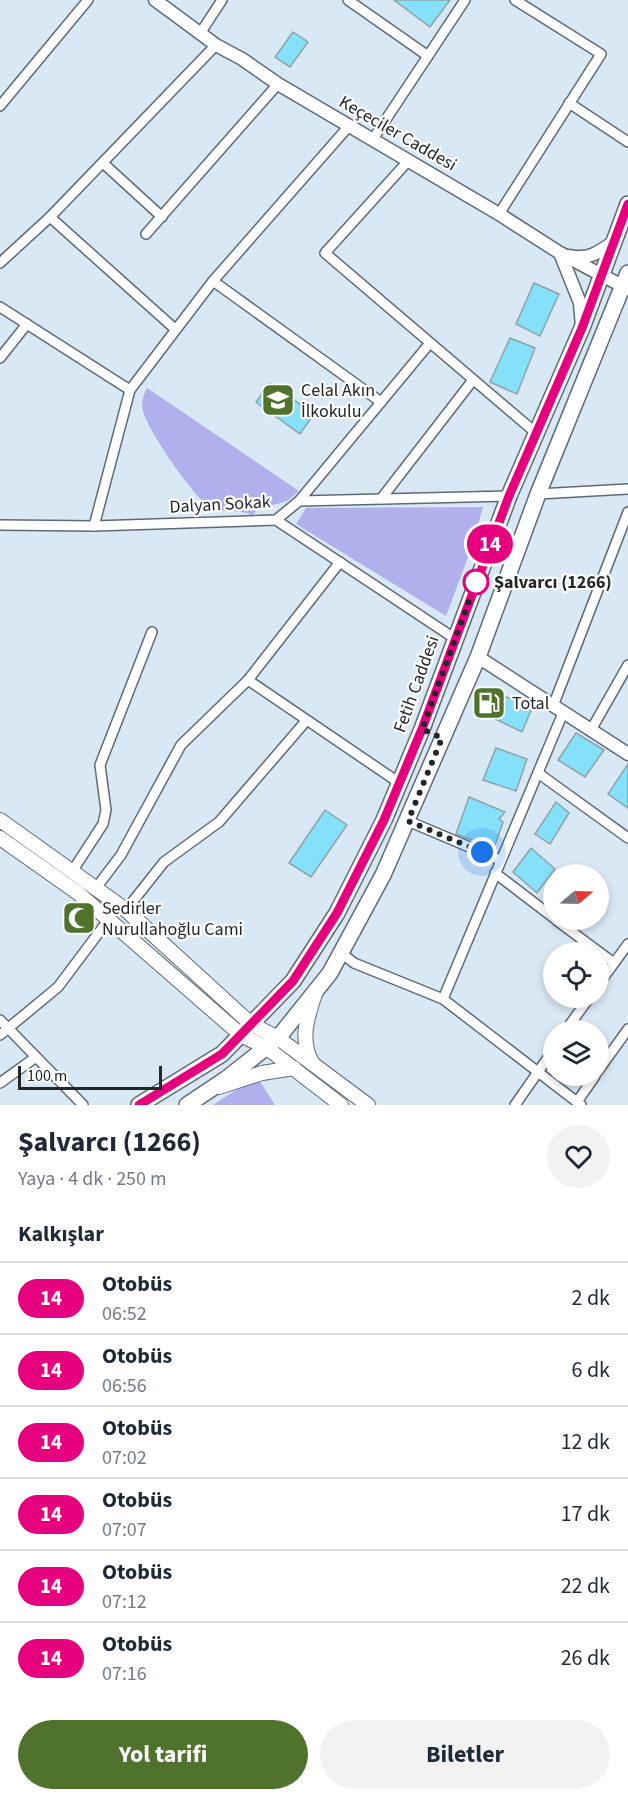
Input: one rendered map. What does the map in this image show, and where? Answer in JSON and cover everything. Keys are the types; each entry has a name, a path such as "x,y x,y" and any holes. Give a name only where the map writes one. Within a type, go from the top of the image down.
{"main road":[{"name":"Fetih Caddesi","path":"139,1105 222,1054 293,981 337,913 384,820 422,729 454,638 509,496 582,328 600,274 628,204"},
{"path":"188,1105 273,1043 316,991 383,875 477,657 538,494 626,283"},
{"path":"422,729 442,738"},
{"path":"0,820 126,910 246,1030"},
{"path":"0,838 78,893 246,1030 315,1065 368,1105"},
{"path":"315,1065 307,1054 304,1034 316,991"},
{"path":"273,1043 294,1068 341,1105"},
{"path":"212,1089 262,1073 294,1068"}],"street":[{"path":"0,106 88,0"},
{"name":"Keçeciler Caddesi","path":"155,0 216,45 242,58 278,84 409,160 560,253 600,274 626,283"},
{"path":"201,32 222,0"},
{"path":"348,0 428,56"},
{"path":"373,139 465,0"},
{"path":"499,214 601,54 515,0"},
{"path":"0,263 50,217 216,45"},
{"path":"146,234 278,84"},
{"path":"569,103 628,142"},
{"path":"94,526 130,390 213,281 349,126"},
{"path":"409,160 325,254 536,433"},
{"path":"103,163 162,218"},
{"path":"50,217 175,328"},
{"path":"560,253 579,258 596,255 612,243"},
{"path":"560,253 580,303 582,328"},
{"path":"213,281 381,402"},
{"path":"0,307 130,390"},
{"path":"0,358 27,324"},
{"name":"Dalyan Sokak","path":"0,525 94,526 276,520 299,501 429,343"},
{"path":"381,499 473,381"},
{"path":"538,494 628,489"},
{"path":"299,501 509,496"},
{"path":"443,999 538,773 558,709 628,512"},
{"path":"276,520 454,638"},
{"path":"96,888 121,855 181,745 248,680 340,562"},
{"path":"73,870 103,824 106,810 100,765 152,632"},
{"path":"477,657 628,754"},
{"path":"591,730 628,665"},
{"path":"248,680 398,782"},
{"path":"126,910 164,862 219,822 306,721"},
{"path":"538,773 628,838"},
{"path":"408,821 500,860"},
{"path":"495,873 543,910"},
{"path":"4,1032 58,987 109,919"},
{"path":"570,930 614,963"},
{"path":"609,970 628,944"},
{"path":"340,952 354,963 443,999 579,1104 590,1086"},
{"path":"0,1020 4,1032 36,1057 83,1105"},
{"path":"609,1056 628,1029"},
{"path":"0,1083 36,1057"},
{"path":"515,1105 543,1064"}],"shaded area":[{"path":"147,388 299,491 287,501 256,510 253,516 248,513 217,509 205,503 170,459 146,420 142,405"},
{"path":"483,507 470,552 446,616 296,524 306,508"},
{"path":"259,1080 275,1105 213,1105 245,1084"}],"building":[{"path":"394,0 450,0 430,27"},
{"path":"293,32 308,42 290,67 275,57"},
{"path":"534,283 559,294 540,336 516,324"},
{"path":"510,338 535,348 517,394 490,382"},
{"path":"270,383 314,414 300,434 256,402"},
{"path":"490,690 532,708 522,732 481,712"},
{"path":"576,733 604,750 585,777 558,760"},
{"path":"496,748 527,759 516,791 483,780"},
{"path":"628,764 628,808 608,794"},
{"path":"469,797 505,812 499,819 503,822 494,848 456,834"},
{"path":"556,802 569,813 550,844 535,834"},
{"path":"325,810 347,825 311,877 289,863"},
{"path":"531,848 549,864 543,864 543,885 537,893 513,872"},
{"name":"Sedirler Nurullahoğlu Cami","path":"78,905 92,917 79,932 65,920"}],"bus line":[{"name":"14","path":"139,1105 222,1054 293,981 337,913 384,820 422,729 454,638 509,496 582,328 600,274 628,204"}],"place":[{"name":"Celal Akın İlkokulu","path":"278,400"},
{"name":"Şalvarcı (1266)","path":"476,582"},
{"name":"Total","path":"489,703"},
{"name":"Sedirler Nurullahoğlu Cami","path":"79,918"}],"route":[{"path":"476,582 478,577 422,729 442,738 408,821 482,852"}]}
